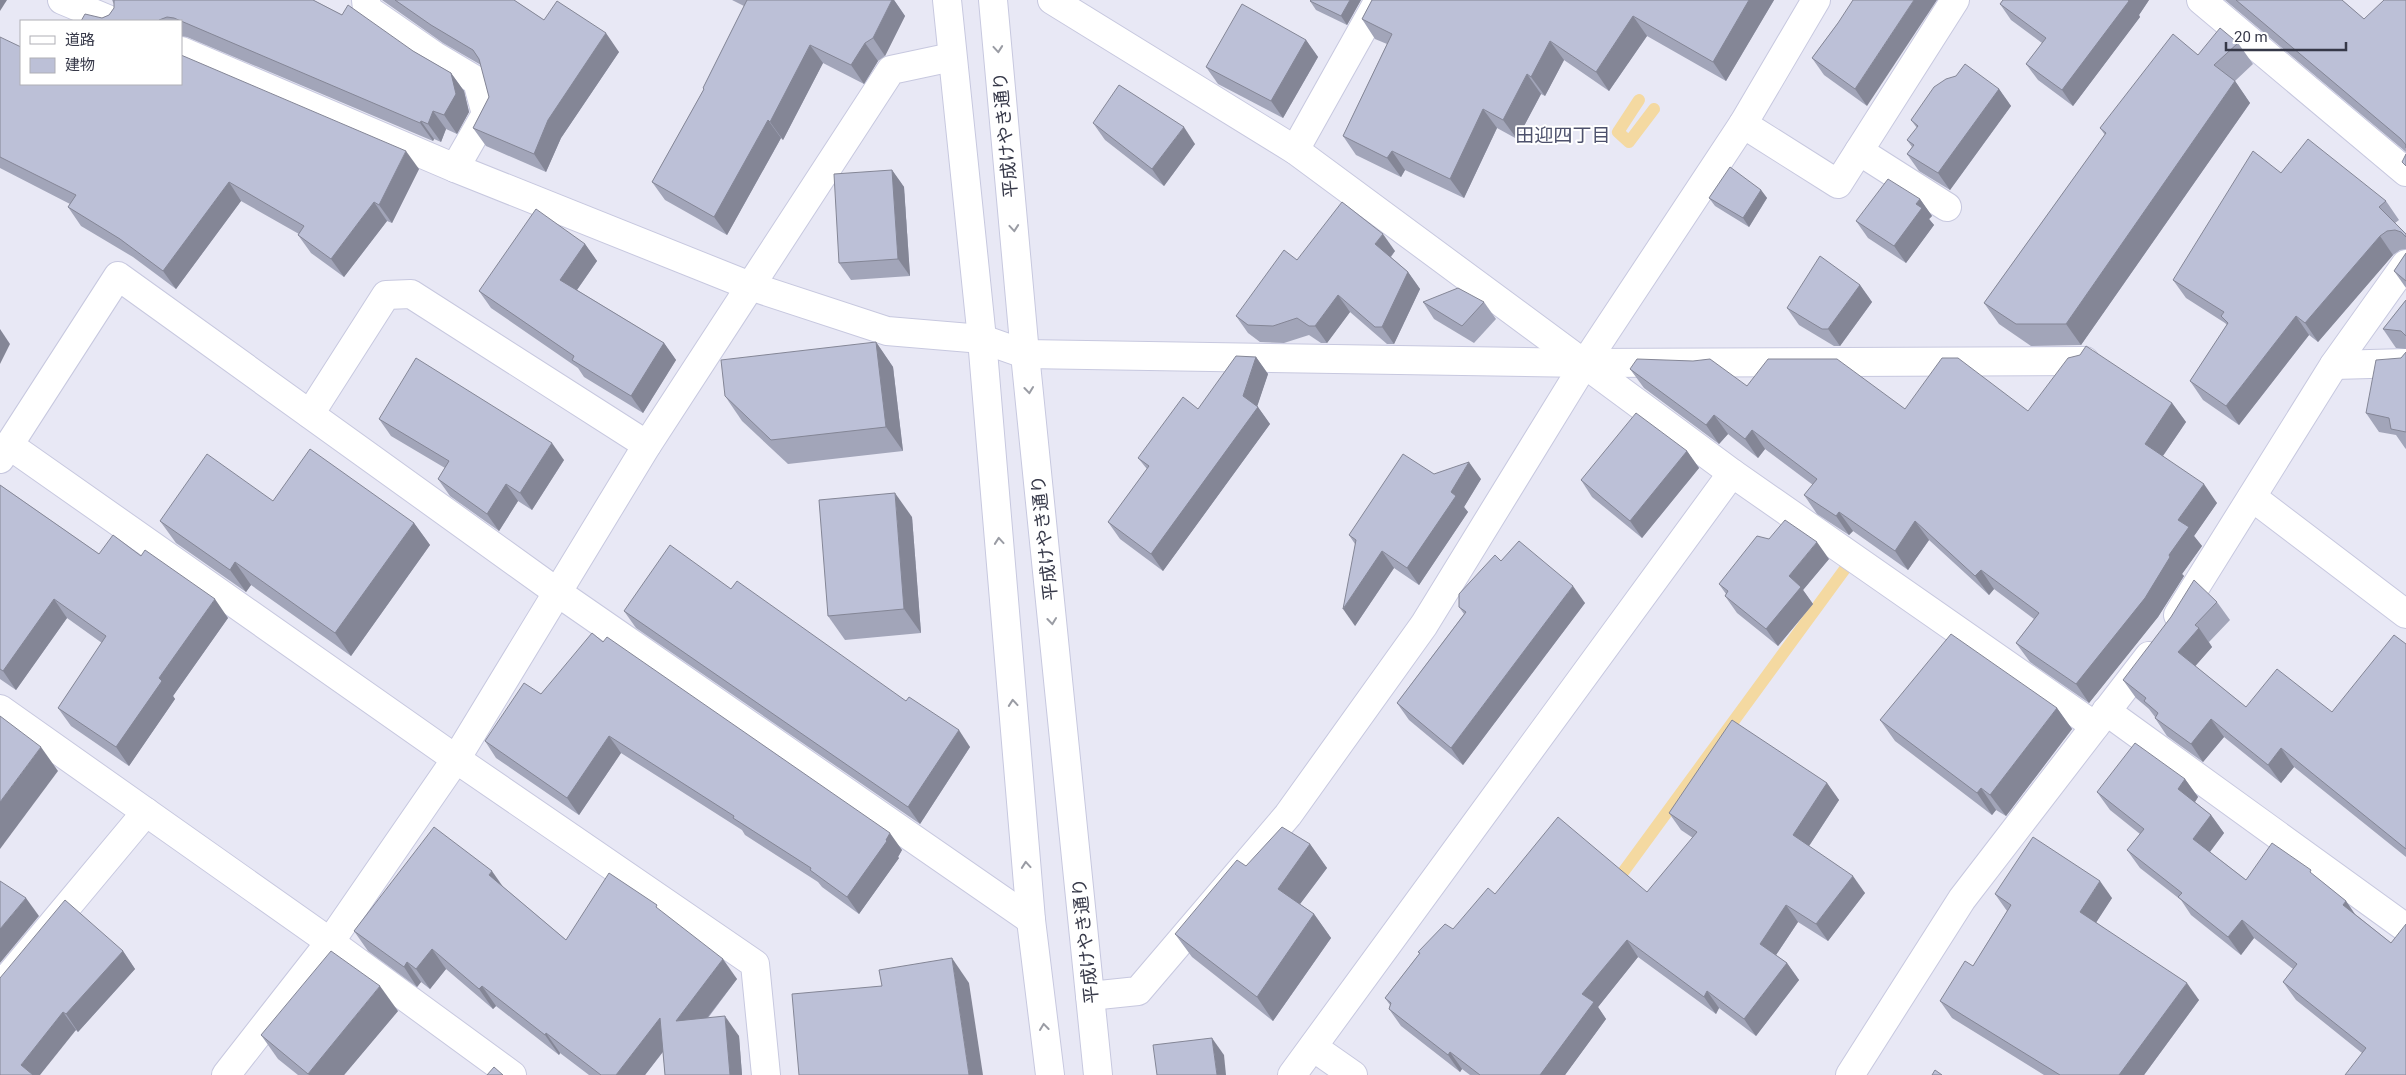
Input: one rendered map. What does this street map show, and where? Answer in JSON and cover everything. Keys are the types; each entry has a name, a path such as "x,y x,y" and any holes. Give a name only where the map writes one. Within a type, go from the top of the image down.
{"street":[{"path":"62,0 110,20"},
{"path":"366,0 367,9 435,56 477,81 486,114 455,168"},
{"path":"947,0 982,339 1031,920 1050,1075"},
{"name":"平成けやき通り","path":"993,0 1025,354 1098,1075"},
{"path":"1052,0 1295,150 1732,473 2101,718 2406,928"},
{"path":"1295,150 1379,0"},
{"path":"1090,996 1138,992 1288,815 1424,625 1585,364 1743,124 1816,0"},
{"path":"1743,124 1838,184 1955,0"},
{"path":"2201,0 2406,172"},
{"path":"182,51 455,168 750,286 888,331 982,339 1025,354 1585,364 2084,361"},
{"path":"226,1075 330,942 456,759 647,445 891,70 952,57"},
{"path":"1859,151 1947,207"},
{"path":"1850,1075 1962,899 2171,626 2334,365 2406,264"},
{"path":"766,1075 755,964 4,452 118,276 558,592 1031,920"},
{"path":"310,414 386,295 411,294 647,445"},
{"path":"2334,365 2406,363"},
{"path":"1292,1075 1732,473"},
{"path":"2252,497 2406,614"},
{"path":"0,709 330,942 512,1075"},
{"path":"0,987 146,812"},
{"path":"1313,1047 1353,1075"}],"building":[{"path":"114,0 313,0 342,15 348,5 413,51 451,73 456,94 444,115 433,111 428,124 421,121 420,123 182,20 167,17 159,20 82,20 85,14 102,18 109,15 114,8"},
{"path":"395,0 514,0 544,20 557,1 606,33 548,120 534,154 473,128 489,97 479,59 473,50 431,25"},
{"path":"747,0 892,0 873,38 865,43 851,65 810,45 770,122 768,120 714,217 652,182 704,89"},
{"path":"1311,0 1350,0 1341,16"},
{"path":"1372,0 1749,0 1713,62 1633,16 1596,72 1550,41 1531,77 1527,74 1503,120 1483,109 1450,179 1392,151 1387,158 1343,136 1392,34 1362,19"},
{"path":"1853,0 1914,0 1855,89 1812,58"},
{"path":"2003,0 2129,1 2062,90 2026,64 2046,38 2000,4"},
{"path":"2236,0 2342,0 2364,19 2384,0 2406,0 2406,145 2401,139"},
{"path":"1242,4 1306,40 1271,101 1206,67"},
{"path":"2220,28 2238,43 2214,65 2235,81 2066,324 2016,324 1984,303 2106,133 2100,128 2173,34 2198,55"},
{"path":"0,37 20,47 20,85 182,85 182,55 406,151 379,205 374,202 331,259 298,235 304,226 229,182 163,271 120,239 68,207 76,195 0,157"},
{"path":"1965,64 1999,89 1938,173 1907,154 1914,145 1907,140 1918,126 1911,120 1934,87 1946,79 1956,76"},
{"path":"1119,85 1184,127 1152,169 1093,123"},
{"path":"2308,139 2386,201 2379,207 2406,234 2406,237 2401,232 2395,230 2387,231 2380,236 2305,323 2296,316 2226,406 2190,381 2228,323 2221,316 2224,312 2173,280 2253,151 2281,173"},
{"path":"2406,154 2406,166 2402,162"},
{"path":"1730,167 1761,190 1743,218 1709,198"},
{"path":"892,170 898,259 839,263 834,174"},
{"path":"1888,179 1920,199 1916,204 1922,208 1894,246 1856,221"},
{"path":"1342,202 1383,234 1375,244 1408,272 1382,327 1375,327 1338,295 1315,326 1309,326 1297,318 1273,326 1248,325 1236,316 1284,250 1297,260"},
{"path":"536,209 585,244 560,280 664,343 631,396 572,360 574,356 479,291"},
{"path":"2406,253 2406,281 2394,271"},
{"path":"1820,256 1860,285 1828,329 1822,329 1787,308"},
{"path":"1458,288 1484,302 1462,326 1423,302"},
{"path":"2406,300 2406,336 2401,331 2383,329"},
{"path":"876,342 886,427 771,440 725,396 721,360"},
{"path":"2086,346 2172,403 2145,444 2204,484 2178,520 2189,527 2169,555 2170,557 2145,598 2076,684 2016,643 2039,613 1981,570 1975,576 1915,521 1895,551 1839,512 1836,516 1804,495 1817,479 1752,430 1745,439 1714,415 1706,425 1630,369 1637,359 1693,361 1710,359 1747,386 1768,359 1837,359 1905,409 1942,358 1958,358 2028,411 2068,358 2080,355"},
{"path":"2406,352 2406,432 2391,429 2389,418 2366,413 2376,360 2401,358"},
{"path":"1236,356 1256,357 1243,396 1258,407 1151,554 1108,522 1149,466 1138,458 1183,397 1198,409"},
{"path":"416,358 552,443 520,493 506,484 487,514 438,479 449,461 379,419"},
{"path":"1636,413 1687,451 1630,521 1581,480"},
{"path":"310,449 414,523 335,633 235,562 230,570 160,521 207,454 273,501"},
{"path":"1403,454 1434,474 1469,462 1451,492 1456,496 1407,568 1382,551 1343,609 1356,540 1349,535"},
{"path":"0,485 99,554 113,535 141,556 145,550 215,599 159,678 162,681 116,747 58,708 106,636 54,599 3,671 0,669"},
{"path":"895,493 904,609 828,616 819,500"},
{"path":"1785,520 1817,542 1789,576 1801,587 1766,629 1725,596 1728,591 1719,584 1757,536 1769,539"},
{"path":"1519,541 1573,586 1451,748 1397,703 1466,612 1459,607 1459,594 1495,555 1501,561"},
{"path":"670,545 731,589 737,581 906,701 909,697 959,730 908,807 624,611"},
{"path":"2194,580 2217,602 2195,625 2199,628 2178,652 2246,707 2277,669 2332,712 2394,635 2406,644 2406,849 2281,748 2268,765 2211,719 2191,744 2155,718 2158,713 2144,701 2146,698 2123,680 2171,617"},
{"path":"592,633 603,642 607,637 890,833 887,841 847,897 810,870 811,868 609,736 567,798 485,741 524,683 541,694"},
{"path":"1951,634 2057,708 1990,795 1981,788 1977,793 1880,720"},
{"path":"0,716 41,747 0,802"},
{"path":"1732,720 1827,783 1793,835 1853,876 1816,924 1786,905 1760,944 1787,963 1744,1019 1707,991 1704,997 1627,940 1582,994 1594,1002 1540,1075 1480,1075 1450,1052 1448,1055 1389,1009 1391,1003 1385,998 1420,953 1418,952 1445,924 1453,929 1488,888 1495,894 1558,817 1647,892 1697,832 1669,813"},
{"path":"2135,743 2185,779 2178,789 2211,815 2193,839 2246,880 2272,843 2311,870 2310,872 2346,901 2343,905 2391,943 2406,924 2406,1075 2345,1075 2366,1048 2283,982 2297,964 2242,920 2228,937 2178,897 2182,893 2127,850 2144,829 2097,792"},
{"path":"434,827 492,871 489,875 566,940 609,873 657,905 656,907 723,959 676,1021 725,1016 730,1075 665,1075 660,1018 616,1075 601,1075 546,1033 545,1035 482,986 479,989 432,949 416,969 407,962 404,967 354,931"},
{"path":"1282,827 1310,844 1278,889 1314,914 1257,997 1175,934 1237,860 1246,866"},
{"path":"2033,837 2100,881 2080,912 2187,983 2119,1075 2060,1075 1940,1001 1965,961 1973,966 2011,905 1995,894"},
{"path":"0,881 26,898 0,929"},
{"path":"65,900 123,951 66,1014 63,1012 21,1065 33,1075 0,1075 0,978"},
{"path":"331,951 380,986 308,1074 261,1035"},
{"path":"952,958 969,1075 799,1075 792,994 882,986 879,970"},
{"path":"1212,1038 1217,1075 1157,1075 1153,1045"},
{"path":"494,1067 503,1075 487,1075"},
{"path":"1935,1070 1942,1075 1932,1075"}],"waterway":[{"path":"1639,100 1618,132 1629,142 1654,109"},
{"path":"1613,886 1850,562"}],"district":[{"name":"田迎四丁目","path":"1563,135"}]}
